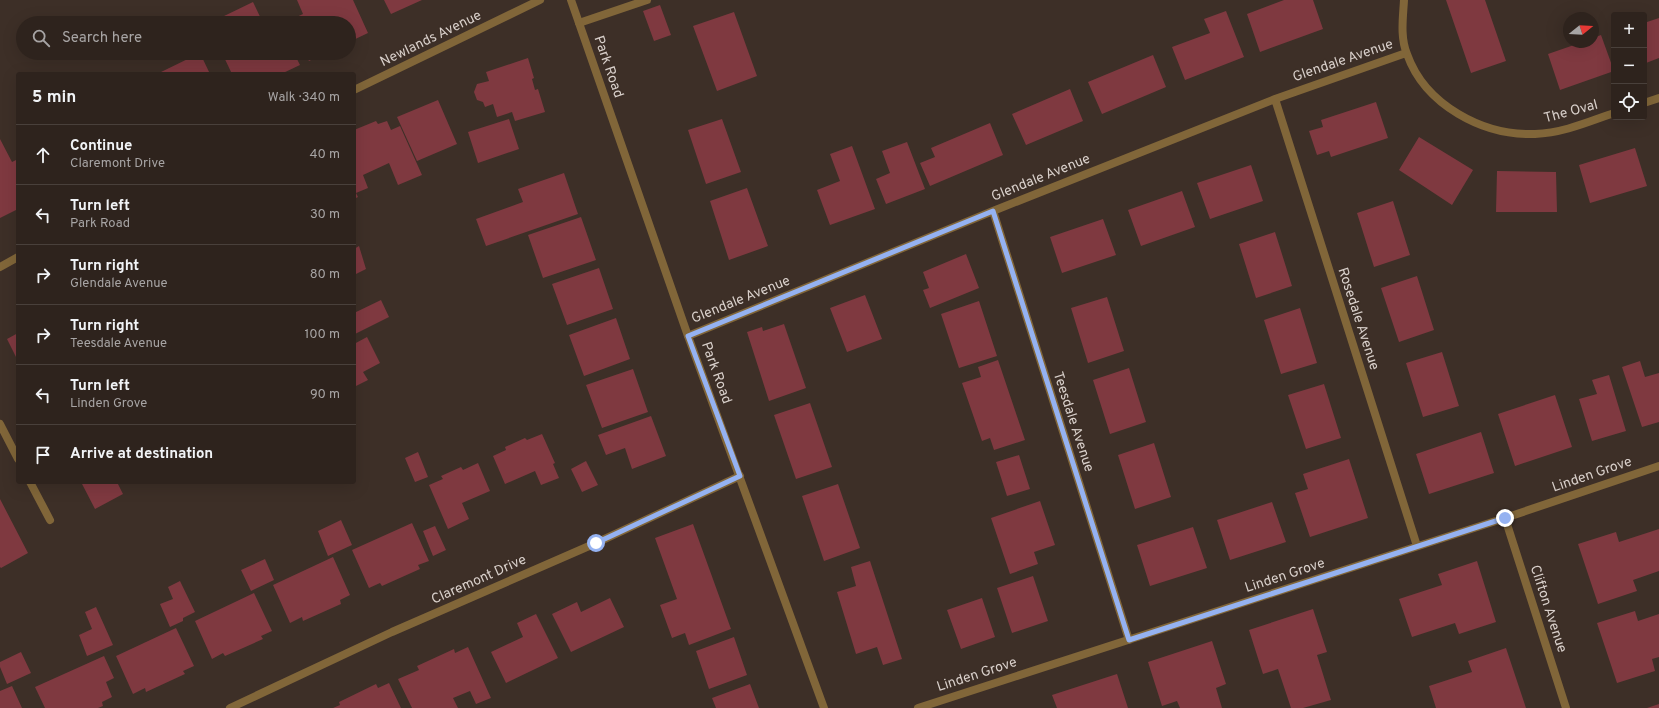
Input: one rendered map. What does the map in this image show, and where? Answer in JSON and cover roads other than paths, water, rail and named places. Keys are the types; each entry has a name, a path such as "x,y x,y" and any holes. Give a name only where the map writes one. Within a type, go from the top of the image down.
{"street":[{"name":"Newlands Avenue","path":"356,89 540,0"},
{"name":"Park Road","path":"571,0 688,336 824,708"},
{"path":"579,23 647,0"},
{"name":"The Oval","path":"1404,0 1402,32 1406,53 1417,77 1431,93 1454,111 1480,124 1506,133 1536,134 1564,130 1611,114"},
{"name":"Glendale Avenue","path":"688,336 993,211 1275,99 1406,53"},
{"path":"1647,102 1659,98"},
{"name":"Rosedale Avenue","path":"1275,99 1416,546"},
{"name":"Teesdale Avenue","path":"993,211 1129,640"},
{"path":"0,267 16,258"},
{"path":"0,424 16,455"},
{"name":"Linden Grove","path":"918,708 1505,518 1659,466"},
{"name":"Claremont Drive","path":"230,708 392,632 596,543 740,476"},
{"path":"31,484 50,520"},
{"name":"Clifton Avenue","path":"1505,518 1566,708"}]}
